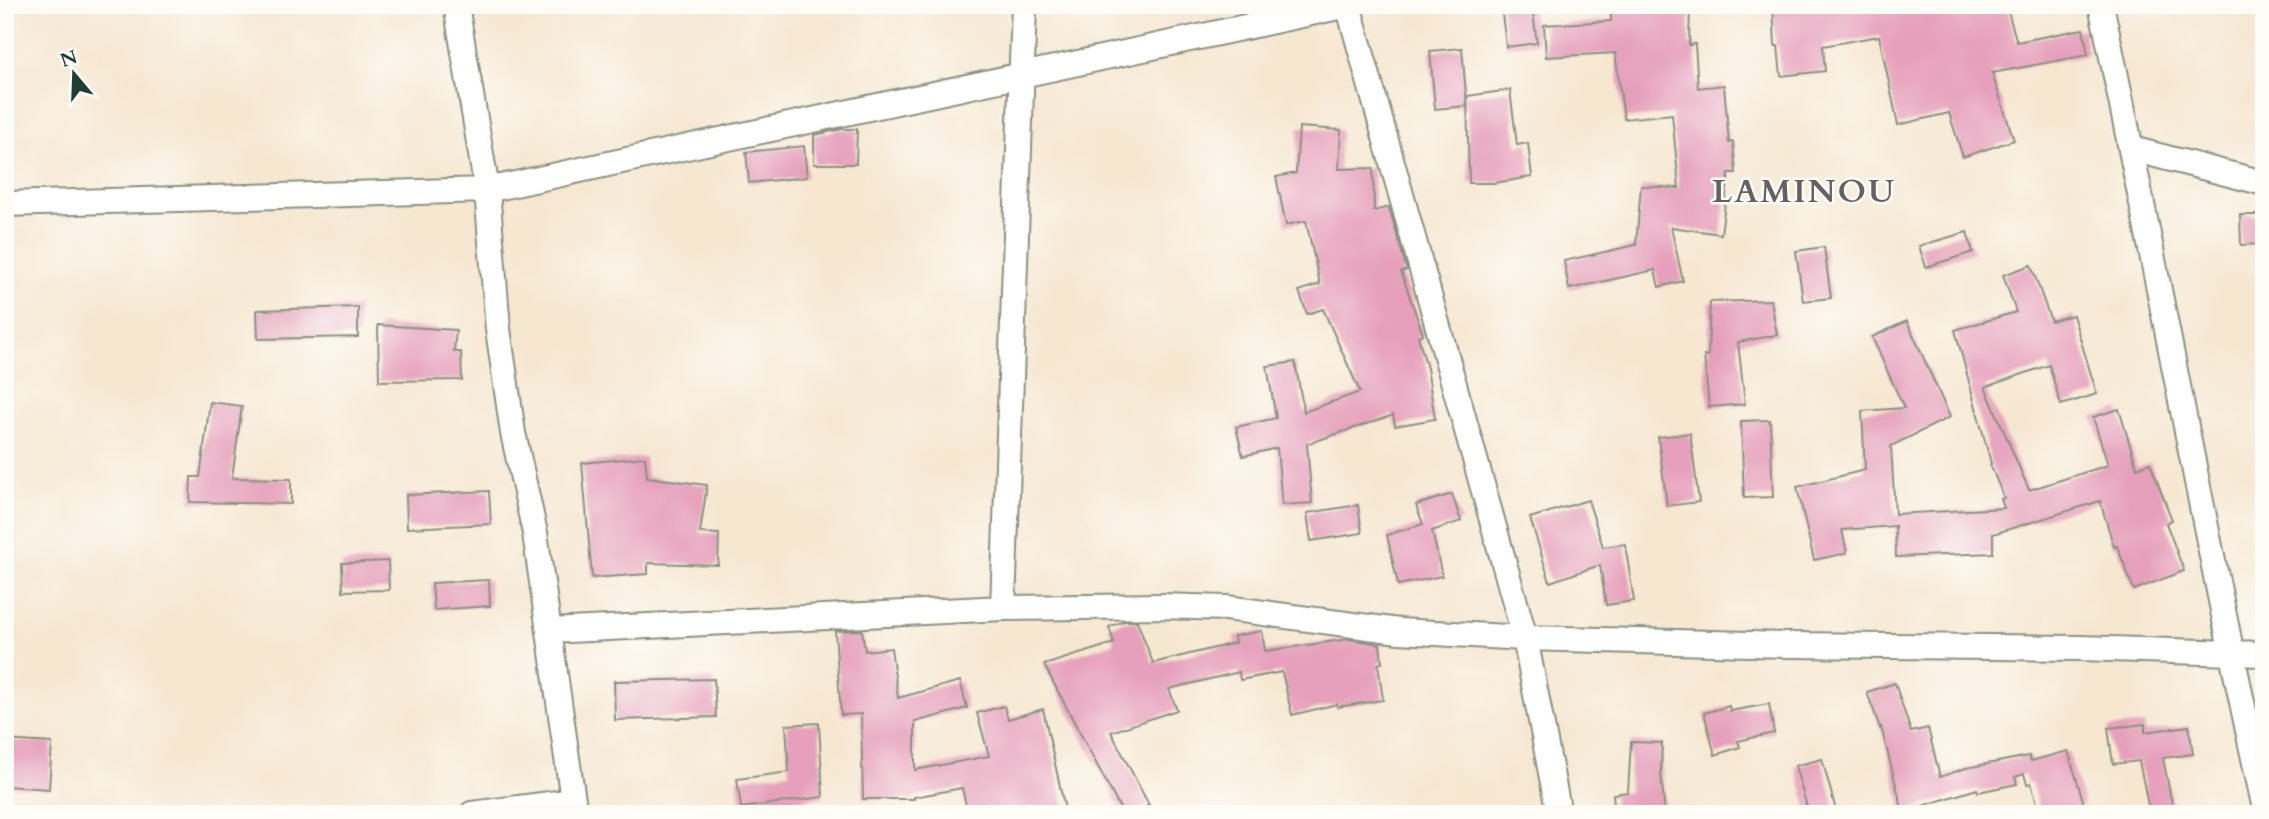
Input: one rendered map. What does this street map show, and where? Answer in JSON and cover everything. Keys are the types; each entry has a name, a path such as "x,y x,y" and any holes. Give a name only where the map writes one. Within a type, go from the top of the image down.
{"street":[{"path":"456,5 487,190 498,329 507,395 535,533 574,808 472,814"},
{"path":"1003,608 1024,5"},
{"path":"5,204 487,190 1348,5 1524,638 1559,814"},
{"path":"2101,5 2231,653 2264,804"},
{"path":"2132,149 2264,183"},
{"path":"549,631 1003,608 1226,607 1399,631 1524,638 2264,654"}],"building":[{"path":"1501,5 1532,5 1537,43 1506,47"},
{"path":"1611,5 1690,5 1689,45 1695,44 1698,88 1724,85 1729,143 1733,142 1736,173 1729,173 1721,234 1671,227 1683,281 1659,287 1655,270 1569,289 1564,261 1636,245 1641,186 1679,188 1672,114 1624,119 1615,53 1546,57 1544,25 1611,21"},
{"path":"1773,5 2006,5 2017,42 2083,29 2088,55 1992,73 2014,140 1963,157 1949,113 1898,125 1879,36 1823,46 1825,71 1781,76 1778,46 1775,46"},
{"path":"1462,48 1467,106 1435,109 1430,51"},
{"path":"1510,90 1517,145 1528,143 1532,177 1494,183 1469,183 1467,96"},
{"path":"1299,127 1341,130 1339,169 1373,168 1374,211 1389,207 1407,270 1401,272 1423,334 1418,336 1427,368 1435,419 1395,426 1393,415 1307,444 1312,503 1282,505 1277,448 1243,456 1236,427 1276,418 1267,366 1295,362 1304,412 1360,392 1323,309 1307,314 1299,291 1320,284 1306,221 1286,225 1276,177 1296,173"},
{"path":"857,129 856,164 814,164 814,135"},
{"path":"804,146 807,177 749,183 746,152"},
{"path":"2240,215 2264,215 2264,244 2241,245"},
{"path":"1967,232 1973,252 1926,267 1919,246"},
{"path":"1824,247 1831,298 1803,301 1796,251"},
{"path":"2031,265 2051,321 2073,315 2097,394 2061,405 2049,365 1985,387 2029,490 2108,465 2093,417 2119,409 2137,468 2150,463 2172,520 2166,523 2184,571 2134,590 2117,546 2114,547 2100,501 1993,534 1993,553 1896,557 1895,526 1842,530 1847,553 1814,560 1797,487 1865,470 1862,411 1904,408 1872,337 1907,321 1950,417 1891,446 1895,514 2004,508 2001,499 2004,498 1990,464 1955,330 2016,312 2003,275"},
{"path":"1771,300 1777,335 1738,342 1745,404 1709,407 1704,356 1708,356 1710,302"},
{"path":"358,307 358,337 258,339 257,310"},
{"path":"378,325 456,330 454,352 461,352 462,380 379,381"},
{"path":"210,402 242,406 232,478 291,479 291,504 190,502 191,477 200,477"},
{"path":"1770,420 1773,497 1744,498 1741,421"},
{"path":"1690,433 1699,502 1667,506 1658,437"},
{"path":"645,457 647,477 707,485 700,533 719,534 718,565 648,563 648,574 592,578 582,463"},
{"path":"489,491 491,524 407,528 406,495"},
{"path":"1452,494 1461,521 1432,531 1442,576 1398,585 1387,535 1423,524 1416,505"},
{"path":"1588,500 1603,547 1625,544 1634,601 1606,605 1600,565 1550,582 1530,518"},
{"path":"1358,505 1362,533 1311,541 1307,513"},
{"path":"388,561 389,590 343,591 342,563"},
{"path":"489,580 490,606 434,610 432,583"},
{"path":"1124,621 1137,621 1153,663 1235,643 1234,636 1262,631 1265,651 1349,639 1380,644 1382,663 1378,664 1383,700 1337,707 1337,704 1292,715 1282,672 1240,680 1239,672 1169,689 1177,710 1111,732 1149,805 1133,814 1123,814 1044,665 1114,643 1109,627"},
{"path":"862,630 865,651 891,648 898,698 960,681 967,708 915,722 915,770 989,756 977,713 1004,706 1008,719 1043,709 1066,814 968,814 962,788 914,799 863,799 861,714 841,715 835,631"},
{"path":"714,679 716,717 615,720 614,681"},
{"path":"1895,683 1911,732 1928,728 1940,777 1966,768 2029,756 2031,761 2068,751 2084,804 2053,814 2040,814 2031,783 2027,784 2024,774 2015,777 2017,784 1978,792 1977,789 1903,812 1881,727 1867,692"},
{"path":"1769,704 1774,733 1738,741 1740,747 1715,755 1704,713 1729,706 1730,711"},
{"path":"819,723 823,797 741,808 737,779 789,772 786,725"},
{"path":"2145,724 2145,732 2189,726 2193,754 2163,758 2174,814 2150,814 2139,761 2113,764 2108,728"},
{"path":"5,740 52,743 49,789 5,786"},
{"path":"1631,742 1662,743 1661,773 1665,814 1615,814 1613,794 1628,792"},
{"path":"1822,759 1837,814 1809,814 1795,766"}],"district":[{"name":"LAMINOU","path":"1804,192"}]}
